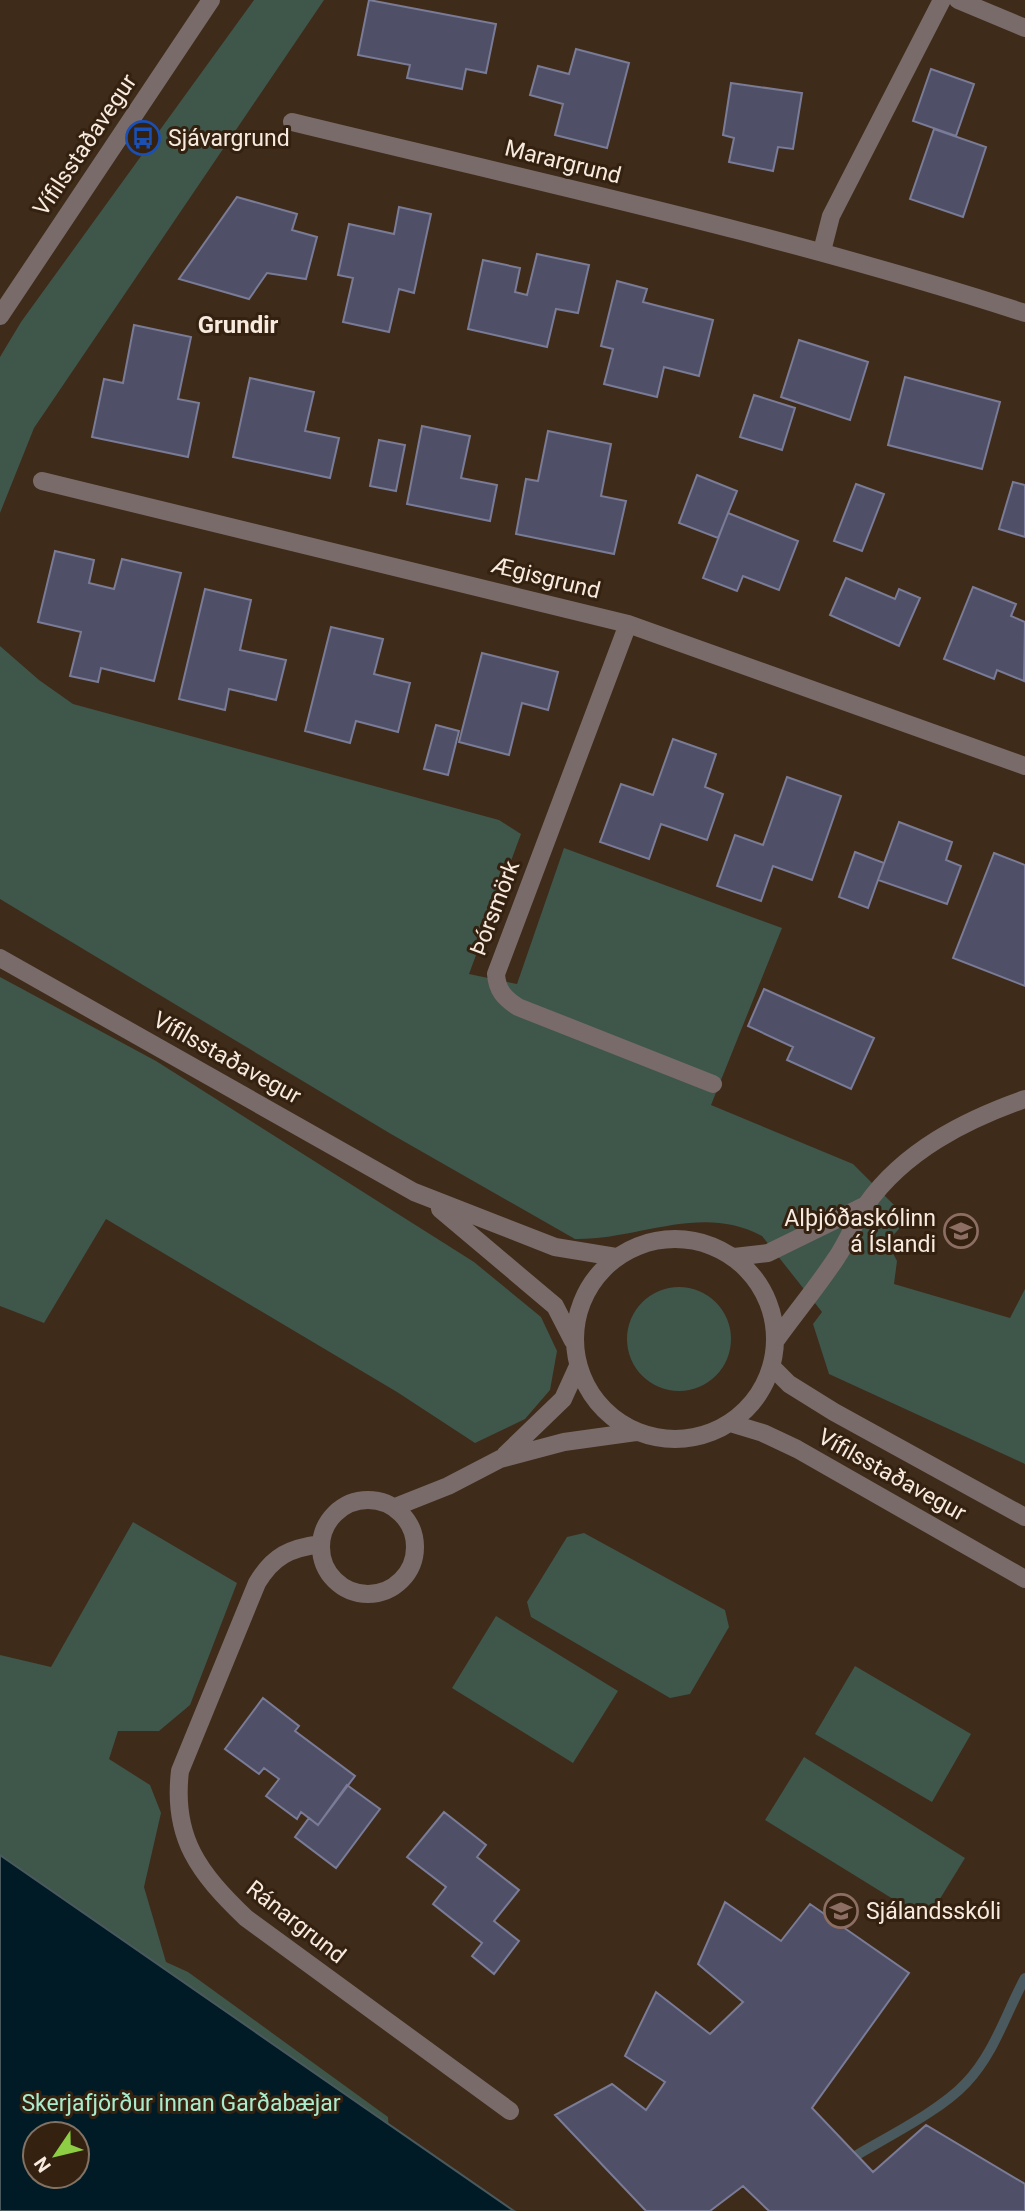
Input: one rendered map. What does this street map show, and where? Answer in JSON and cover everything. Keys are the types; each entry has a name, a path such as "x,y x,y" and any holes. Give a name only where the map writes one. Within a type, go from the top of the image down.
{"street":[{"name":"Vífilsstaðavegur","path":"0,316 211,0"},
{"path":"822,251 831,216 942,0"},
{"path":"958,0 1025,28"},
{"name":"Marargrund","path":"292,122 822,251 892,270 1025,313"},
{"name":"Ægisgrund","path":"42,481 628,624 1025,766"},
{"name":"Þórsmörk","path":"628,624 496,974 503,996 518,1007 713,1084"},
{"name":"Vífilsstaðavegur","path":"0,958 430,1200 555,1247 616,1257"},
{"path":"776,1340 839,1256 866,1205 893,1176 945,1135 974,1117 1025,1098"},
{"name":"Vífilsstaðavegur","path":"430,1200 555,1306 575,1344"},
{"path":"734,1257 768,1253 866,1205"},
{"name":"Vífilsstaðavegur","path":"675,1238 706,1244 734,1257 751,1272 773,1313 776,1340 772,1367 763,1389 749,1408 730,1423 709,1434 684,1439 660,1438 636,1432 617,1421 600,1406 587,1387 578,1366 575,1344 581,1304 595,1278 616,1257 654,1240 675,1238"},
{"path":"500,1460 563,1399 578,1366"},
{"name":"Vífilsstaðavegur","path":"772,1367 789,1384 835,1412 1025,1517"},
{"name":"Vífilsstaðavegur","path":"730,1423 762,1433 797,1449 1025,1579"},
{"path":"395,1507 448,1486 500,1460 564,1441 636,1432"},
{"path":"363,1499 379,1500 395,1507 407,1518 414,1533 416,1550 412,1566 403,1580 390,1590 366,1594 342,1587 330,1575 323,1560 321,1544 329,1521 347,1504 363,1499"},
{"name":"Ránargrund","path":"321,1544 295,1548 279,1555 266,1567 257,1583 180,1770 177,1800 186,1845 212,1886 246,1918 510,2110"}],"green space":[{"path":"254,0 324,0 34,428 0,513 0,357 21,322"},
{"path":"0,646 39,680 73,704 499,820 521,834 469,974 517,984 564,848 782,928 711,1105 853,1164 908,1219 887,1242 897,1261 894,1284 1010,1318 1025,1289 1025,1464 829,1374 813,1324 822,1312 762,1236 739,1227 693,1223 599,1238 575,1239 391,1134 0,899"},
{"path":"0,977 156,1061 474,1262 541,1317 557,1351 550,1390 525,1419 475,1443 397,1392 106,1219 44,1323 0,1306"},
{"path":"679,1287 699,1291 716,1302 727,1319 731,1339 727,1359 716,1376 699,1387 679,1391 659,1387 642,1376 631,1359 627,1339 631,1319 642,1302 659,1291"},
{"name":"Skerjafjörður innan Garðabæjar","path":"133,1522 237,1583 190,1705 159,1731 118,1731 109,1759 150,1785 161,1813 144,1887 166,1962 188,1972 388,2117 390,2147 487,2202 517,2211 0,2211 0,1655 51,1667"},
{"path":"584,1533 725,1610 729,1627 690,1694 670,1698 531,1617 527,1602 567,1537"},
{"path":"496,1616 618,1691 573,1763 452,1688"},
{"path":"855,1666 971,1734 932,1802 815,1734"},
{"path":"804,1757 965,1858 927,1920 765,1820"}],"water":[{"name":"Skerjafjörður innan Garðabæjar","path":"0,1855 514,2211 0,2211"}],"building":[{"path":"369,0 496,24 486,73 466,69 462,89 407,78 410,65 358,55"},
{"path":"576,49 629,63 607,148 555,135 563,104 530,95 538,66 569,74"},
{"path":"931,69 974,84 956,136 913,121"},
{"path":"731,83 802,93 793,149 778,147 773,171 729,162 734,138 723,135"},
{"path":"934,129 986,147 963,217 910,199"},
{"path":"237,197 297,214 292,230 317,237 306,279 267,273 249,299 179,279"},
{"path":"399,207 431,214 414,293 399,289 389,332 343,322 353,278 338,275 349,224 394,234"},
{"path":"537,254 589,265 578,313 556,309 547,347 468,329 483,260 520,268 515,292 527,295"},
{"path":"617,281 647,289 643,302 713,320 699,376 664,367 657,397 604,384 613,349 601,346"},
{"path":"134,325 191,337 178,399 199,403 188,457 92,437 104,379 123,383"},
{"path":"799,340 868,362 850,420 781,397"},
{"path":"905,377 1000,402 982,469 888,445"},
{"path":"250,378 314,392 305,431 339,438 330,478 233,457"},
{"path":"754,395 795,408 782,450 740,437"},
{"path":"422,426 470,436 461,478 497,485 490,521 407,504"},
{"path":"548,431 611,444 601,496 626,501 614,554 516,534 526,479 538,481"},
{"path":"379,440 405,445 396,491 370,486"},
{"path":"697,475 737,491 718,538 679,523"},
{"path":"1013,482 1025,485 1025,537 999,529"},
{"path":"856,484 884,494 862,551 834,541"},
{"path":"728,513 798,541 779,590 743,576 737,591 703,578"},
{"path":"55,551 94,560 89,583 114,589 122,559 181,573 154,681 101,668 98,682 70,676 81,632 38,622"},
{"path":"846,578 895,599 899,589 920,598 899,646 830,615"},
{"path":"973,587 1016,604 1011,616 1025,622 1024,681 997,670 994,679 944,659"},
{"path":"205,589 251,600 240,650 286,660 276,700 229,689 225,710 179,699"},
{"path":"331,627 383,639 374,674 410,683 398,732 356,721 350,743 305,731"},
{"path":"482,653 558,672 548,710 522,703 509,755 459,742"},
{"path":"436,725 459,731 448,775 424,769"},
{"path":"673,739 716,754 705,787 723,794 707,840 661,824 649,859 600,842 621,784 653,795"},
{"path":"787,777 841,796 812,880 773,866 761,901 717,886 735,835 763,845"},
{"path":"899,822 952,842 946,860 961,866 947,904 878,880"},
{"path":"855,852 884,863 868,908 839,897"},
{"path":"994,853 1025,865 1025,986 953,958"},
{"path":"764,989 874,1038 851,1089 787,1060 793,1047 748,1026"},
{"path":"263,1698 299,1726 295,1731 355,1776 318,1825 301,1812 297,1819 266,1796 279,1779 264,1768 259,1774 225,1749"},
{"path":"347,1785 380,1809 336,1868 295,1837 309,1818 318,1825"},
{"path":"444,1812 486,1845 477,1857 519,1890 494,1921 519,1941 494,1974 472,1956 482,1943 433,1904 446,1887 407,1857"},
{"name":"Sjálandsskóli","path":"725,1902 781,1941 810,1904 909,1973 812,2108 873,2172 926,2125 1025,2184 1025,2211 769,2211 743,2186 710,2211 646,2211 555,2115 612,2084 646,2110 665,2082 625,2056 656,1992 710,2034 743,2002 698,1964"}],"waterway":[{"path":"857,2155 929,2113 966,2083 992,2046 1025,1978"}],"place":[{"name":"Sjávargrund","path":"143,138"},
{"name":"Alþjóðaskólinn á Íslandi","path":"961,1231"},
{"name":"Sjálandsskóli","path":"841,1911"}],"district":[{"name":"Grundir","path":"238,325"}]}
